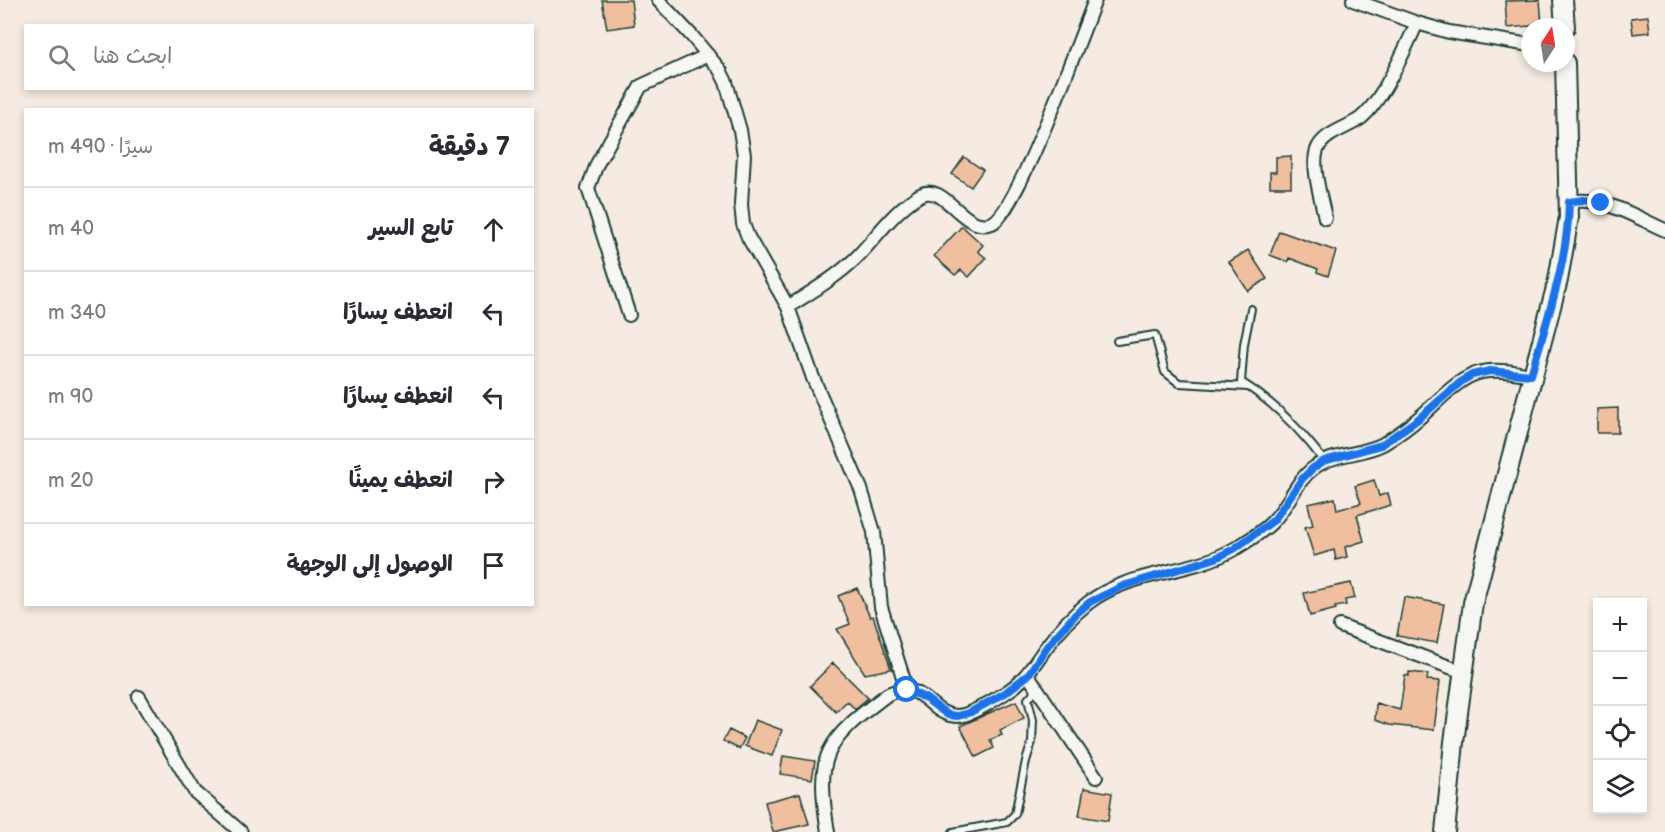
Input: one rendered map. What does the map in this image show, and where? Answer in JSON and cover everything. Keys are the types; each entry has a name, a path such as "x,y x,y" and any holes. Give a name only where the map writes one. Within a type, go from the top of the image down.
{"main road":[{"path":"1563,0 1564,18"},
{"path":"1445,832 1462,672 1473,603 1531,375 1558,280 1566,240 1569,202 1565,72"}],"street":[{"path":"658,0 708,55 726,82 740,130 744,155 741,204 744,224 748,237 788,307 804,357 872,520 881,607 907,690"},
{"path":"788,307 840,272 911,201 924,194 936,194 975,222 990,224 1000,218 1017,188 1053,109 1095,0"},
{"path":"1353,0 1449,32 1521,44"},
{"path":"1325,219 1316,170 1318,147 1327,138 1360,118 1373,105 1417,23"},
{"path":"628,315 588,188 597,164 641,86 708,55"},
{"path":"1569,202 1584,200 1601,203 1665,230"},
{"path":"828,832 822,775 829,750 844,729 880,699 896,691 907,690 925,698 943,712 958,716 969,713 1005,693 1028,675 1048,645 1090,602 1123,586 1216,558 1234,549 1274,520 1302,479 1324,461 1381,445 1417,420 1472,375 1490,371 1531,375"},
{"path":"1340,626 1462,672"},
{"path":"1028,675 1096,777"},
{"path":"139,697 195,792 241,832"}],"lane":[{"path":"1251,309 1244,344 1241,382 1268,400 1303,432 1324,461"},
{"path":"1117,341 1155,335 1165,372 1179,383 1248,387"},
{"path":"953,832 1007,822 1015,814 1032,742 1033,720 1028,699 1037,688"}],"building":[{"path":"602,0 631,0 634,25 607,29"},
{"path":"1540,0 1541,18 1521,18 1521,27 1507,28 1505,1"},
{"path":"1648,16 1650,32 1633,34 1631,18"},
{"path":"1291,156 1291,187 1270,187 1270,172 1276,172 1276,157"},
{"path":"964,157 983,170 971,187 952,174"},
{"path":"962,226 983,245 978,251 986,258 969,277 961,270 955,275 934,256"},
{"path":"1279,231 1336,251 1328,276 1317,272 1318,269 1289,258 1288,262 1270,255"},
{"path":"1248,250 1267,279 1248,291 1229,262"},
{"path":"1618,408 1618,433 1597,433 1597,409"},
{"path":"1374,480 1379,496 1388,493 1391,505 1357,515 1364,541 1345,547 1347,557 1336,560 1334,550 1314,556 1305,527 1313,525 1308,504 1335,498 1337,510 1361,503 1355,486"},
{"path":"1351,583 1355,598 1345,600 1346,605 1335,607 1336,609 1310,616 1304,593"},
{"path":"857,588 870,617 873,616 891,669 865,674 837,629 850,624 838,596"},
{"path":"1404,597 1444,604 1437,643 1397,636"},
{"path":"833,663 868,698 855,709 847,701 836,712 810,686"},
{"path":"1409,672 1428,674 1427,680 1440,681 1434,730 1389,725 1375,720 1376,703 1400,710 1405,675 1409,676"},
{"path":"1016,701 1024,718 1000,730 1002,735 990,740 994,748 976,757 960,726"},
{"path":"755,720 782,730 772,756 745,746"},
{"path":"729,730 745,738 739,749 723,741"},
{"path":"783,756 815,761 812,779 780,774"},
{"path":"1084,788 1112,793 1108,821 1079,816"},
{"path":"800,793 809,824 773,832 765,802"}],"route":[{"path":"907,690 917,693 948,715 958,716 969,713 1005,693 1028,675 1048,645 1090,602 1123,586 1216,558 1257,534 1274,520 1302,479 1324,461 1381,445 1402,432 1472,375 1490,371 1531,375 1558,280 1566,240 1569,202 1584,200 1601,203"}]}
